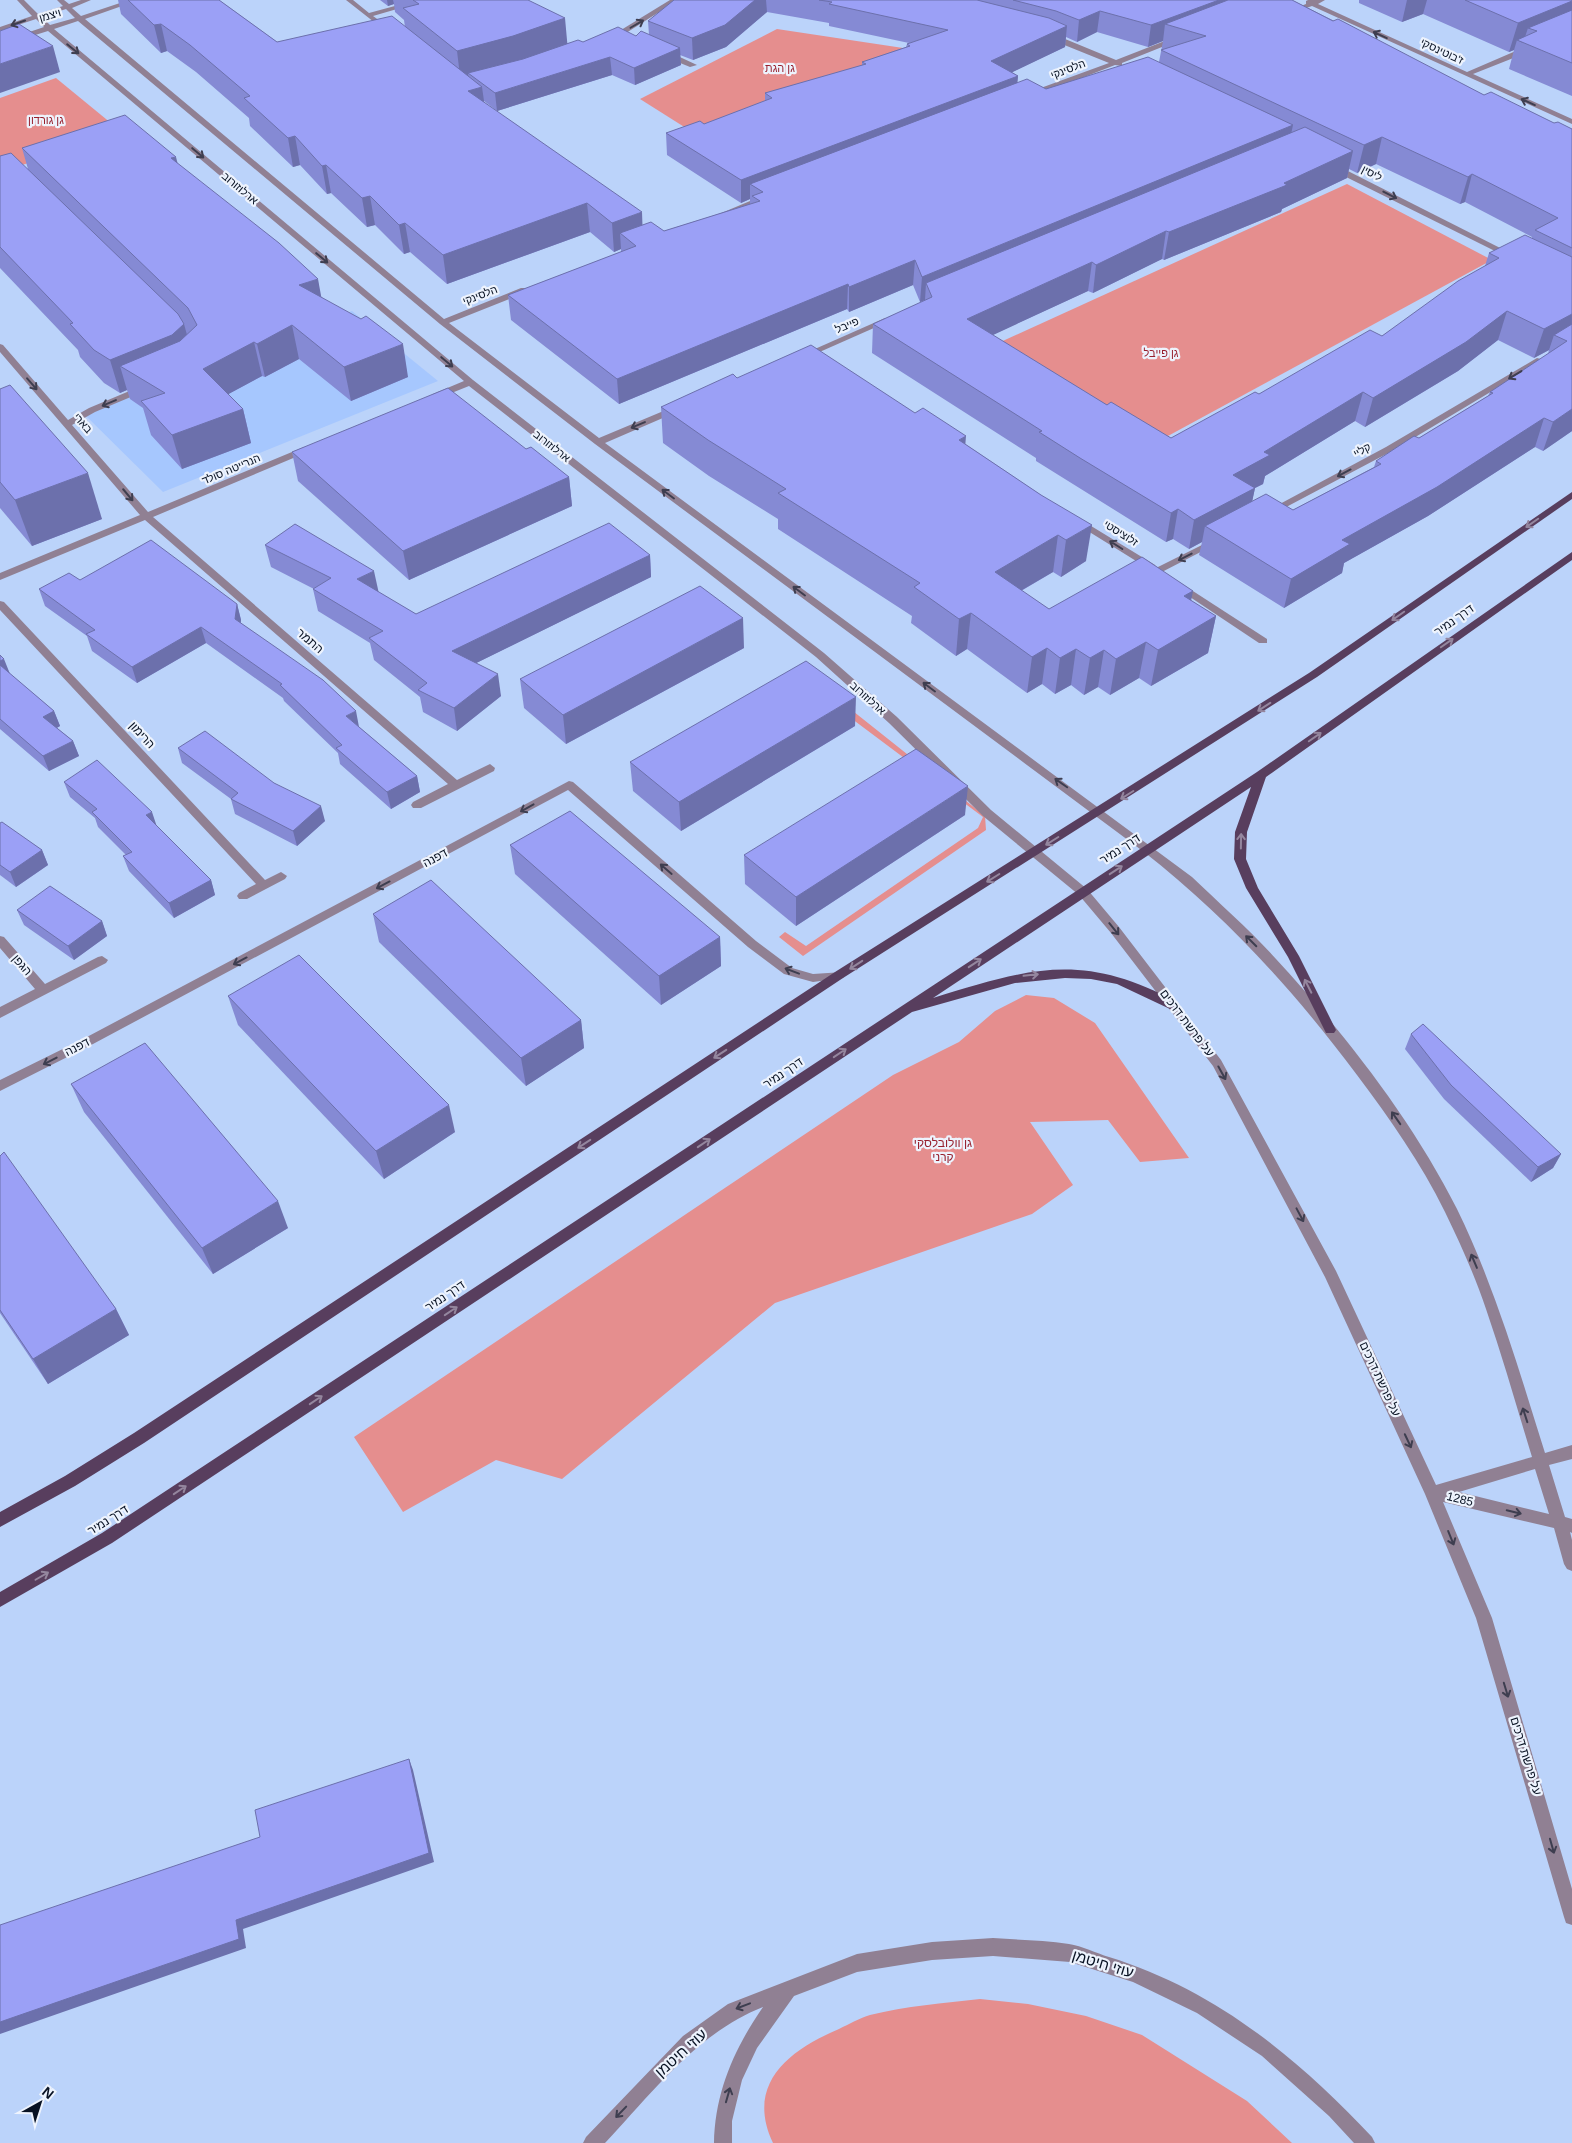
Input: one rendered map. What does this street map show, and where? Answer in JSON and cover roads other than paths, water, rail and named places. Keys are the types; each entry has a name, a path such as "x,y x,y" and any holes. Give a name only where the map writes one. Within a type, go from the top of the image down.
{"main road":[{"path":"0,1520 70,1481 138,1438 839,976 1313,675 1572,496"},
{"name":"דרך נמיר","path":"0,1600 107,1538 1261,775 1572,555"},
{"path":"1261,775 1241,832 1240,859 1252,888 1293,956 1330,1030"},
{"path":"900,1012 1022,976 1054,973 1087,973 1120,981 1174,1006"}],"street":[{"name":"ארלוזורוב","path":"20,0 48,28 470,382 820,655 893,720 987,813 1083,892"},
{"path":"60,0 79,18 443,322 598,442 1100,811 1188,880 1271,962 1330,1030 1395,1116 1426,1164 1451,1211 1493,1308 1540,1461 1566,1525 1572,1564"},
{"name":"ויצמן","path":"0,29 88,0"},
{"name":"ויצמן","path":"0,44 136,0"},
{"path":"349,0 392,35"},
{"path":"368,15 425,0"},
{"path":"601,42 619,35 675,0"},
{"name":"ז'בוטינסקי","path":"1304,0 1572,122"},
{"path":"1290,12 1322,0"},
{"path":"1281,10 1300,16"},
{"path":"1040,34 1125,67"},
{"path":"619,35 627,38"},
{"name":"הלסינקי","path":"1023,98 1190,35"},
{"path":"1466,74 1538,45"},
{"path":"660,52 694,65"},
{"name":"ליסין","path":"1326,163 1519,260"},
{"path":"717,216 772,195"},
{"name":"הלסינקי","path":"443,322 531,288"},
{"name":"פייבל","path":"794,359 816,355 901,315"},
{"name":"בארי","path":"0,347 146,516"},
{"name":"קליי","path":"1261,517 1389,449 1547,356"},
{"path":"427,400 470,382"},
{"path":"67,424 92,410 151,385"},
{"path":"598,442 688,404"},
{"name":"הנרייטה סולד","path":"0,577 314,447"},
{"name":"התמר","path":"146,516 456,785"},
{"name":"זלוציסטי","path":"1073,518 1158,571 1263,641"},
{"path":"1158,571 1227,535"},
{"name":"הרימון","path":"0,604 264,885"},
{"path":"417,805 490,768"},
{"name":"דפנה","path":"0,1086 112,1029 569,785 752,944 788,971 813,978 839,976"},
{"path":"243,896 281,876"},
{"name":"על פרשת דרכים","path":"1083,892 1217,1063 1332,1275 1432,1492 1484,1618 1572,1917"},
{"name":"הגפן","path":"0,940 44,991"},
{"path":"0,1013 102,960"},
{"name":"1285","path":"1432,1492 1572,1452"},
{"name":"1285","path":"1432,1492 1566,1525"},
{"name":"עוזי חיטמן","path":"592,2143 689,2042 734,2010 857,1963 932,1950 993,1947 1070,1953 1136,1974 1203,2006 1268,2050 1335,2110 1366,2143"},
{"path":"724,2143 722,2129 727,2097 742,2058 762,2021 788,1989"}],"park label":[{"name":"גן הגת","path":"780,68"},
{"name":"גן גורדון","path":"46,120"},
{"name":"גן פייבל","path":"1161,353"},
{"name":"גן וולובלסקי קרני","path":"943,1150"}]}
